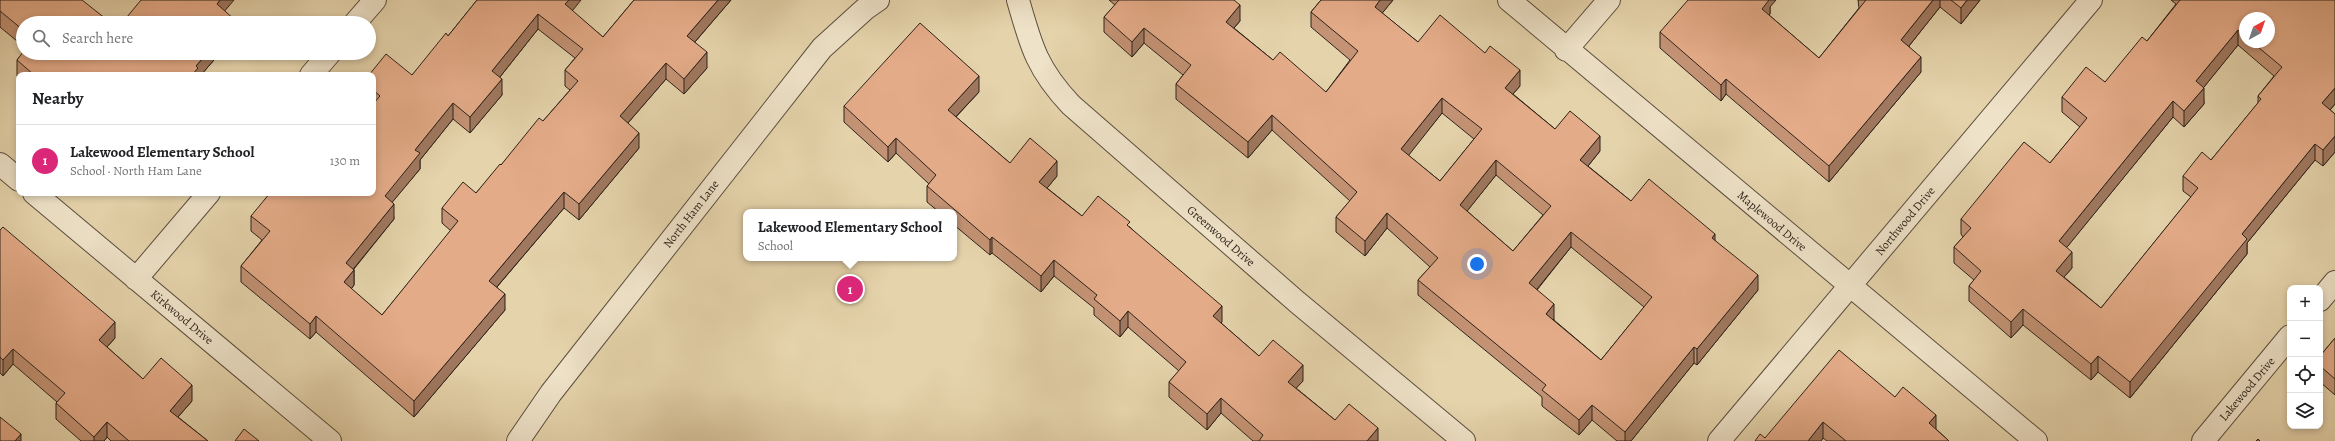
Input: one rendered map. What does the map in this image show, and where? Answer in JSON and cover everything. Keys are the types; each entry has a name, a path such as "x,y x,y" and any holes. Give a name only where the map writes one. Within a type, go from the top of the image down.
{"street":[{"path":"362,16 375,0"},
{"name":"North Ham Lane","path":"518,441 551,393 822,48 865,9 878,0"},
{"name":"Greenwood Drive","path":"1018,0 1032,51 1051,85 1071,105 1296,302 1464,441"},
{"name":"Maplewood Drive","path":"1509,0 1566,50 2036,441"},
{"path":"1566,50 1609,0"},
{"name":"Northwood Drive","path":"1719,441 2091,0"},
{"path":"314,72 324,60"},
{"path":"0,164 16,177"},
{"name":"Kirkwood Drive","path":"38,196 330,441"},
{"path":"136,279 207,196"},
{"path":"2323,296 2335,282"},
{"name":"Lakewood Drive","path":"2203,441 2287,340"}],"building":[{"path":"0,0 82,0 102,16 16,16 16,24 0,11"},
{"path":"141,0 220,0 217,4 230,16 128,16"},
{"path":"477,0 569,0 565,4 603,37 634,0 718,0 687,36 707,52 684,79 666,63 620,116 639,133 579,204 564,192 489,281 505,294 414,401 316,316 310,324 241,266 270,231 251,216 268,196 376,196 376,101 380,96 376,93 376,72 371,72 386,54 412,75 446,33 448,36","holes":["538,14 583,49 565,70 578,81 543,121 539,118 476,193 463,182 442,208 458,221 382,315 344,282 354,270 346,263 394,204 385,196 420,153 415,150 453,103 470,117 502,79 492,71"]},
{"path":"1119,0 1234,0 1240,5 1226,22 1273,60 1280,52 1326,92 1358,51 1311,12 1321,0 1380,0 1375,7 1418,42 1440,15 1485,53 1490,46 1520,70 1505,88 1555,129 1570,111 1600,136 1580,160 1631,201 1649,179 1715,234 1712,238 1758,275 1697,349 1694,347 1625,432 1592,405 1579,420 1542,390 1546,385 1418,280 1438,258 1387,213 1365,241 1336,217 1357,192 1272,115 1248,142 1176,84 1191,65 1144,28 1132,42 1104,17","holes":["1442,98 1482,129 1440,181 1401,149","1496,160 1551,206 1513,251 1460,205","1571,232 1652,297 1601,360 1546,314 1554,304 1529,283"]},
{"path":"1688,0 1769,0 1762,9 1819,58 1866,0 1933,0 1901,40 1921,57 1829,166 1726,79 1721,85 1660,32"},
{"path":"1951,0 1967,0 1961,8"},
{"path":"2180,0 2335,0 2335,88 2322,103 2335,114 2335,136 2323,150 2315,144 2242,234 2247,239 2130,382 2098,356 2091,364 2023,309 2011,322 1969,286 1981,271 1954,247 1971,228 1961,219 2024,142 2050,163 2087,118 2062,97 2086,67 2105,82 2142,37 2147,41","holes":["2239,12 2275,12 2275,48 2259,48 2282,67 2258,96 2261,99 2211,160 2202,152 2183,176 2198,188 2101,308 2056,271 2072,252 2059,241 2173,101 2184,111 2204,88 2196,81 2238,30 2239,31"]},
{"path":"920,23 979,76 948,110 1010,163 1030,138 1057,161 1039,182 1082,216 1098,196 1130,222 1127,225 1222,306 1213,316 1259,356 1273,340 1303,365 1288,382 1335,420 1349,404 1378,428 1367,441 1259,441 1263,435 1221,398 1207,414 1169,382 1186,362 1128,311 1120,321 1094,299 1097,295 1054,260 1041,276 992,237 990,240 957,212 957,209 954,209 927,186 936,175 896,138 888,147 844,106"},
{"path":"17,60 201,60 196,66 198,68 195,72 31,72"},
{"path":"3,227 115,322 99,340 143,379 161,358 192,385 170,411 208,441 129,441 107,422 94,437 56,403 65,393 13,349 3,360 0,357 0,230"},
{"path":"2335,338 2335,379 2323,369 2323,352"},
{"path":"1839,350 1895,397 1903,387 1936,415 1929,423 1949,441 1846,441 1823,422 1808,441 1755,441 1760,434 1765,438"},
{"path":"0,417 21,434 15,441 0,441"},
{"path":"244,429 259,441 235,441"}],"place":[{"name":"Lakewood Elementary School","path":"850,289"}]}
